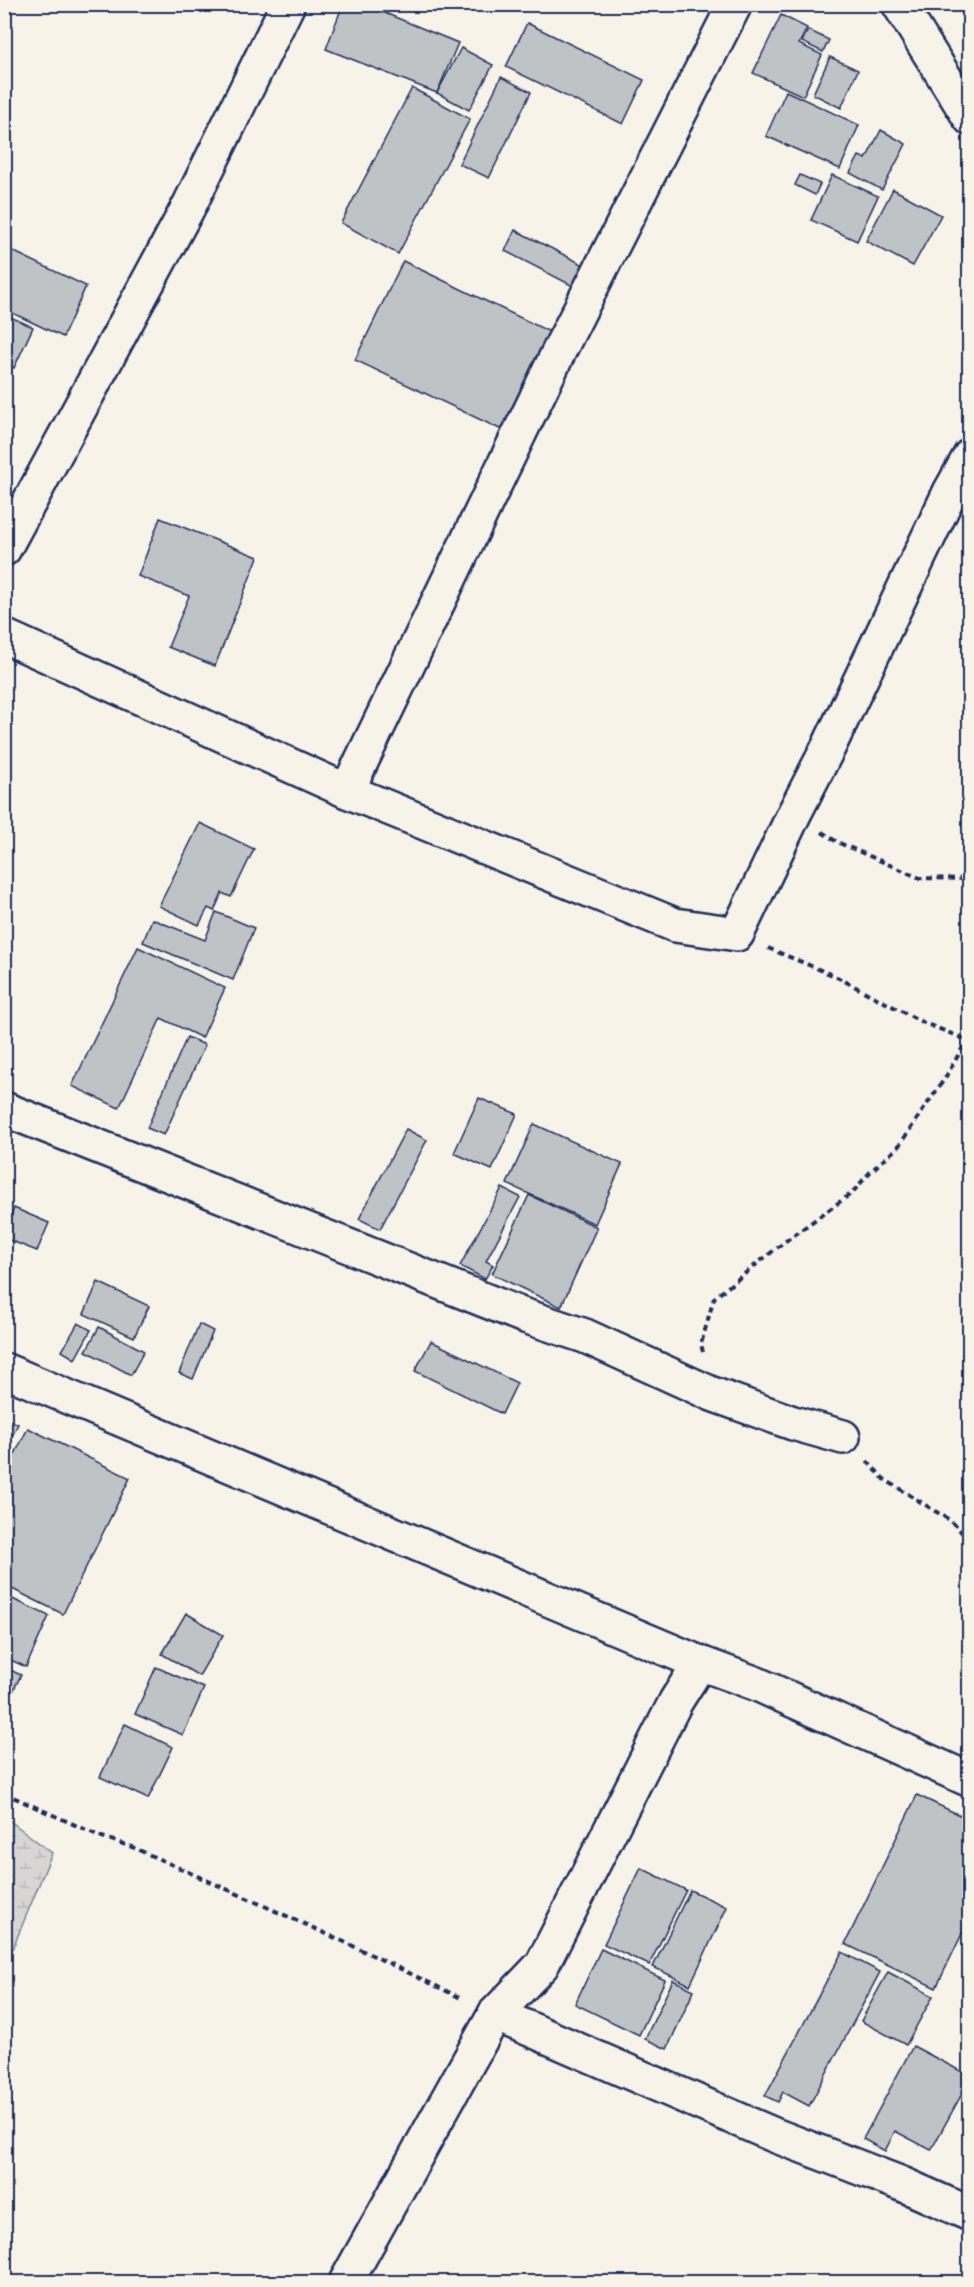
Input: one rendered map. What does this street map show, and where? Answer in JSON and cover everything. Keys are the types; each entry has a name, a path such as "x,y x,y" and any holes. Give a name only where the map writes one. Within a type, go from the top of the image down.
{"street":[{"path":"4,549 190,204 288,4"},
{"path":"347,791 561,347 735,4"},
{"path":"899,4 969,118"},
{"path":"4,636 347,791 675,925 737,934 969,456"},
{"path":"4,1109 522,1315 585,1336 712,1394 793,1423 843,1437"},
{"path":"4,1370 700,1663 757,1684 969,1780"},
{"path":"345,2283 495,2014 542,1965 676,1701 700,1663"},
{"path":"495,2014 774,2135 902,2184 969,2214"}],"path":[{"path":"794,814 837,842 920,878 969,879"},
{"path":"712,1394 701,1344 714,1298 787,1240 852,1193 871,1171 898,1147 968,1041 924,1023 835,976 737,934"},
{"path":"884,1479 951,1521 969,1541"},
{"path":"4,1793 102,1837 132,1847 351,1945 495,2014"},
{"path":"4,2178 11,2171"}],"green space":[{"path":"5,1817 52,1853 5,1967"}],"building":[{"path":"343,4 363,4 458,43 437,93 326,49"},
{"path":"781,15 807,28 799,44 822,55 803,96 753,73"},
{"path":"527,23 644,80 623,124 506,67"},
{"path":"808,30 829,40 823,52 802,42"},
{"path":"461,48 493,65 469,110 437,93"},
{"path":"830,57 858,70 841,108 813,94"},
{"path":"501,77 531,92 489,178 459,164"},
{"path":"412,88 470,119 398,254 341,223"},
{"path":"786,91 859,125 840,169 766,136"},
{"path":"881,130 906,144 882,190 850,173 859,156 866,159"},
{"path":"800,175 820,184 815,195 795,185"},
{"path":"832,175 878,196 857,241 811,220"},
{"path":"893,189 941,215 913,266 866,241"},
{"path":"515,230 584,265 573,286 505,251"},
{"path":"4,247 86,286 63,337 4,309"},
{"path":"403,261 552,333 504,431 355,360"},
{"path":"4,314 33,327 14,368 4,364"},
{"path":"160,518 258,557 215,666 168,647 189,596 138,576"},
{"path":"200,823 254,849 231,897 222,893 214,911 208,908 199,925 159,906"},
{"path":"216,912 254,928 233,980 143,942 152,919 205,940"},
{"path":"138,947 225,988 202,1038 161,1018 119,1108 72,1086"},
{"path":"187,1037 205,1045 164,1135 147,1128"},
{"path":"479,1098 517,1114 492,1170 454,1153"},
{"path":"534,1124 622,1164 595,1224 507,1184"},
{"path":"406,1129 427,1140 380,1229 359,1219"},
{"path":"502,1188 520,1197 486,1261 493,1265 485,1279 460,1266"},
{"path":"529,1195 597,1227 561,1307 492,1274"},
{"path":"14,1208 49,1223 37,1251 4,1238 4,1231"},
{"path":"98,1282 149,1306 134,1337 84,1314"},
{"path":"78,1323 91,1330 75,1359 62,1351"},
{"path":"199,1324 213,1331 193,1379 179,1373"},
{"path":"99,1327 144,1351 131,1375 86,1351"},
{"path":"431,1341 517,1383 502,1414 415,1371"},
{"path":"4,1418 18,1424 4,1453"},
{"path":"28,1428 130,1478 63,1614 4,1585 4,1476"},
{"path":"4,1595 49,1616 26,1667 4,1657"},
{"path":"186,1613 223,1635 199,1676 162,1654"},
{"path":"4,1667 21,1675 4,1709"},
{"path":"156,1667 204,1688 183,1735 135,1714"},
{"path":"125,1724 173,1747 148,1799 100,1777"},
{"path":"917,1795 970,1820 970,1917 936,1988 845,1944"},
{"path":"641,1868 686,1890 649,1965 604,1944"},
{"path":"690,1890 727,1907 690,1985 653,1967"},
{"path":"601,1949 665,1980 639,2035 575,2004"},
{"path":"842,1952 880,1972 809,2106 783,2092 778,2102 765,2096"},
{"path":"888,1972 933,1996 906,2045 861,2021"},
{"path":"673,1980 694,1990 667,2049 645,2039"},
{"path":"913,2046 970,2076 970,2079 931,2150 895,2131 885,2151 863,2139"}]}
